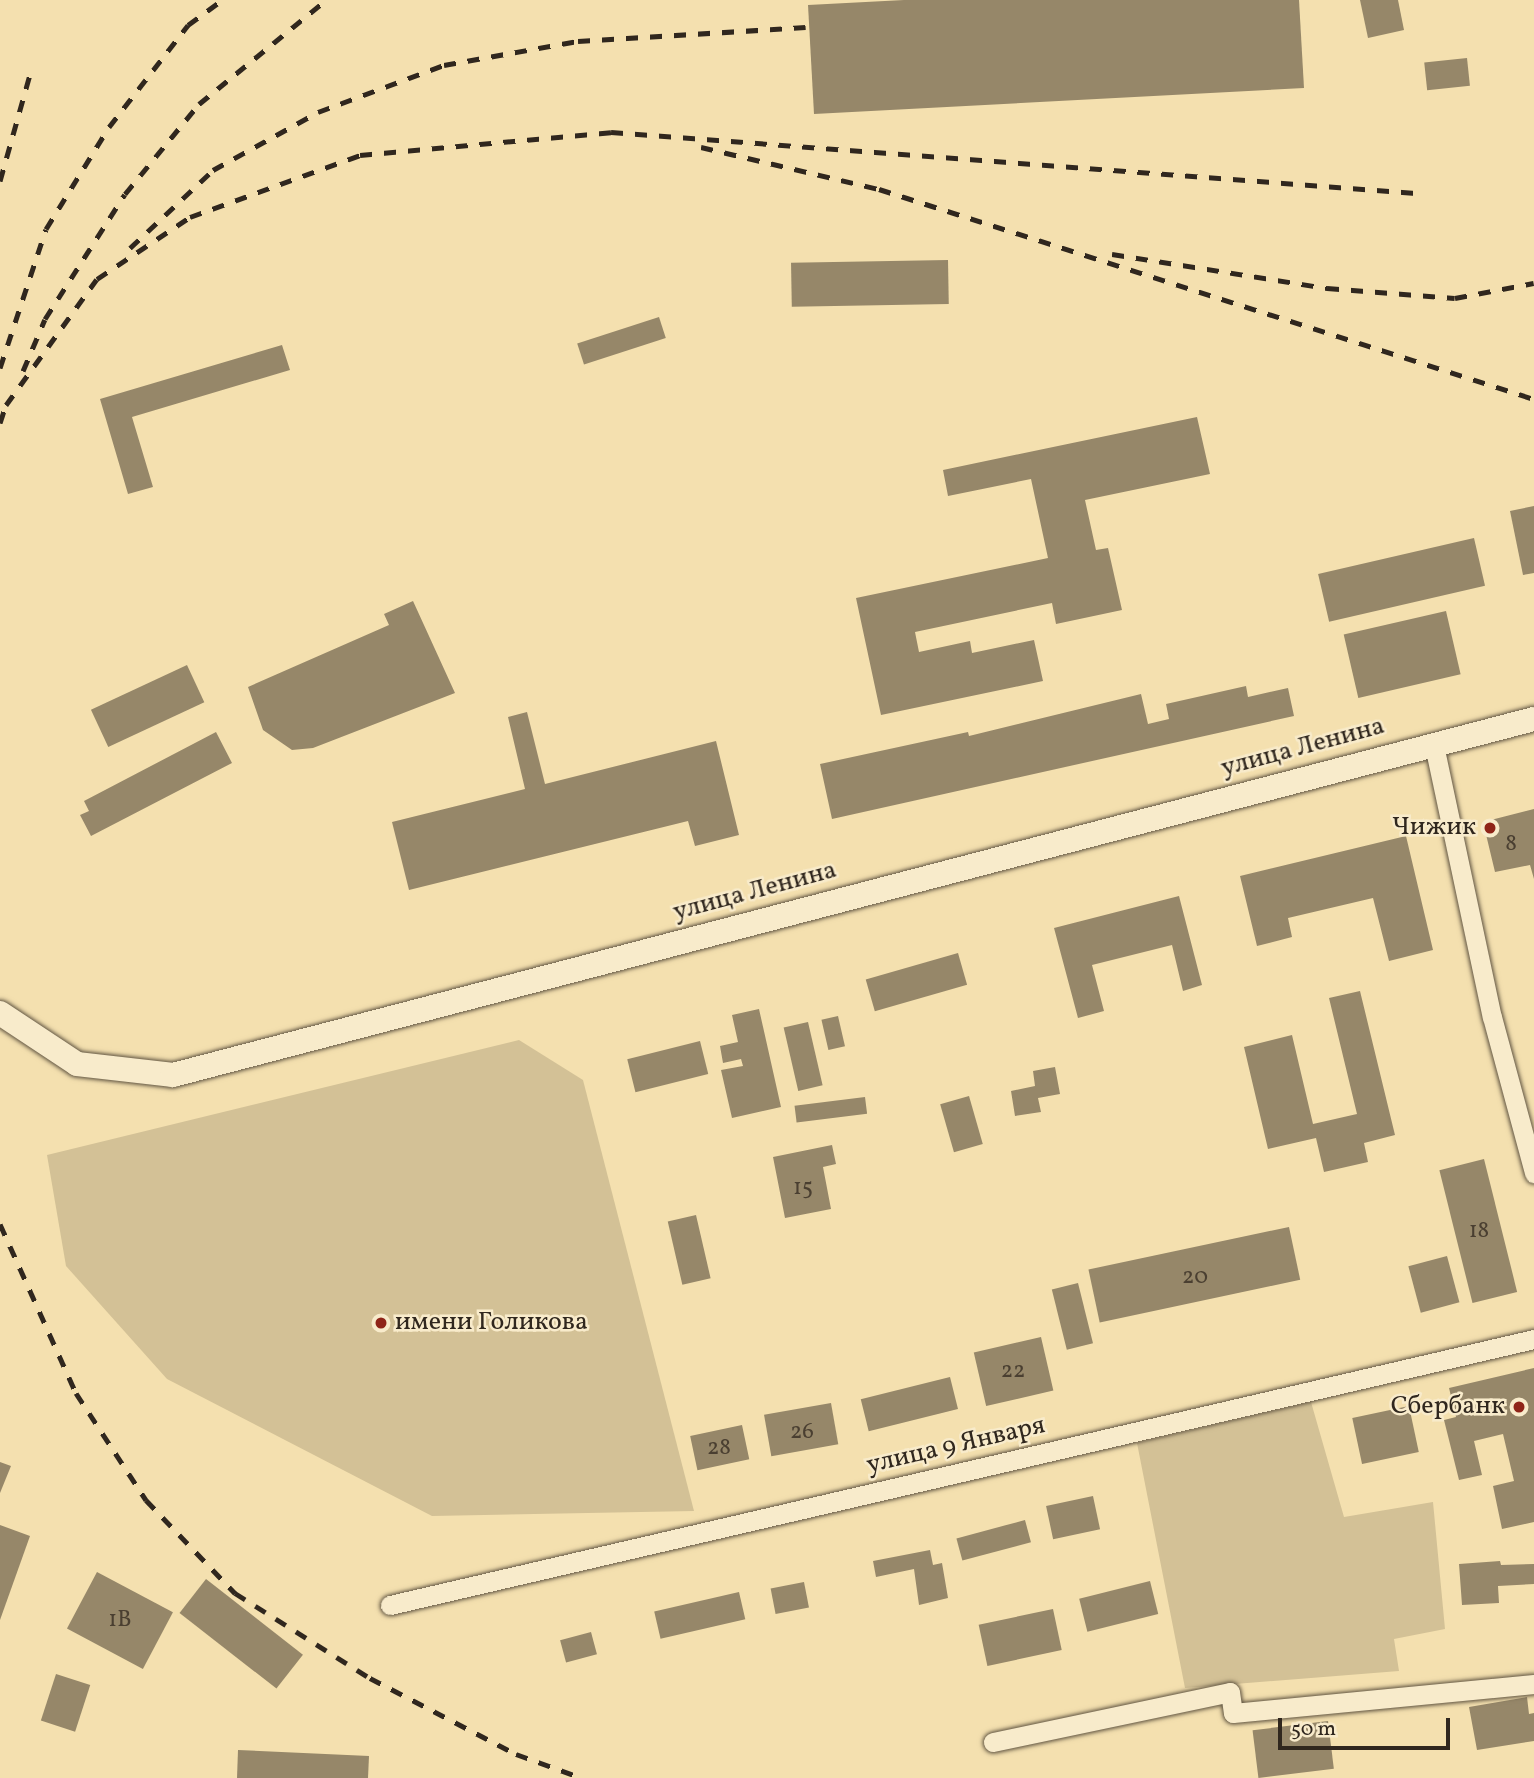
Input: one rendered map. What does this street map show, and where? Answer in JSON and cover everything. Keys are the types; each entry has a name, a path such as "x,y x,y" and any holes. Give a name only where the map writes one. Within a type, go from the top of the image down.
{"street":[{"name":"улица Ленина","path":"0,1013 78,1063 173,1075 1534,719"},
{"path":"1434,745 1492,1017 1534,1173"},
{"name":"улица 9 Января","path":"390,1605 1534,1339"},
{"path":"993,1742 1230,1692 1233,1713 1534,1684"}],"shaded area":[{"name":"имени Голикова","path":"519,1040 583,1080 694,1511 432,1516 167,1379 66,1266 47,1155"},
{"path":"1311,1402 1344,1517 1433,1502 1445,1629 1394,1639 1399,1671 1185,1688 1137,1443"}],"building":[{"path":"904,0 1299,0 1304,88 814,114 808,5"},
{"path":"1360,0 1398,0 1404,30 1368,38"},
{"path":"1467,58 1470,86 1427,90 1424,62"},
{"path":"948,260 949,304 792,307 791,263"},
{"path":"659,317 666,338 584,364 577,344"},
{"path":"282,345 290,370 132,417 153,487 128,494 100,399"},
{"path":"1197,417 1210,474 1085,500 1096,550 1108,548 1122,610 1056,624 1052,603 915,632 919,652 970,641 972,653 1034,640 1043,681 881,715 856,598 1048,558 1031,479 948,496 943,470"},
{"path":"1534,506 1534,573 1523,575 1510,511"},
{"path":"1474,538 1485,586 1329,622 1318,574"},
{"path":"413,601 455,693 313,748 292,750 263,730 248,687 389,625 384,614"},
{"path":"1446,611 1461,674 1358,698 1344,635"},
{"path":"187,665 204,702 108,747 91,710"},
{"path":"1246,686 1248,697 1288,688 1294,716 832,819 820,764 968,732 969,736 1141,694 1148,724 1169,719 1166,704"},
{"path":"527,712 545,784 716,741 739,835 695,846 688,821 409,890 392,822 525,789 508,717"},
{"path":"216,732 232,763 91,836 80,815 89,811 84,801"},
{"path":"1534,809 1534,879 1530,865 1495,872 1483,822"},
{"path":"1406,836 1433,950 1389,961 1373,898 1288,918 1292,937 1257,946 1240,876"},
{"path":"1179,896 1202,985 1183,991 1172,945 1092,965 1104,1011 1078,1018 1054,928"},
{"path":"958,953 967,985 875,1011 866,979"},
{"path":"1360,991 1395,1135 1364,1143 1368,1162 1324,1172 1316,1138 1268,1149 1244,1047 1292,1035 1313,1124 1357,1114 1329,998"},
{"path":"759,1009 781,1107 732,1118 721,1070 743,1066 741,1059 723,1063 720,1046 738,1042 732,1015"},
{"path":"838,1016 845,1046 828,1050 821,1020"},
{"path":"808,1022 823,1085 798,1091 784,1028"},
{"path":"700,1041 708,1074 635,1092 627,1059"},
{"path":"1055,1067 1060,1094 1038,1098 1041,1112 1015,1116 1011,1091 1035,1086 1033,1071"},
{"path":"969,1096 983,1144 954,1152 940,1104"},
{"path":"865,1097 867,1114 797,1123 795,1106"},
{"path":"832,1145 836,1164 823,1167 831,1209 785,1218 773,1157"},
{"path":"1484,1159 1517,1292 1473,1303 1439,1170"},
{"path":"696,1215 711,1278 682,1285 668,1222"},
{"path":"1289,1227 1300,1280 1100,1322 1088,1270"},
{"path":"1447,1256 1459,1302 1421,1313 1408,1266"},
{"path":"1078,1283 1093,1343 1067,1350 1052,1290"},
{"path":"1041,1337 1053,1391 986,1406 974,1353"},
{"path":"1534,1368 1534,1522 1502,1529 1493,1486 1514,1481 1503,1434 1474,1441 1482,1475 1459,1480 1444,1420 1456,1417 1449,1388"},
{"path":"950,1377 958,1409 869,1431 861,1399"},
{"path":"831,1403 838,1444 771,1456 764,1415"},
{"path":"1409,1406 1419,1452 1362,1464 1352,1418"},
{"path":"742,1425 749,1459 697,1470 690,1436"},
{"path":"0,1462 11,1466 0,1493"},
{"path":"1093,1496 1100,1529 1053,1539 1046,1506"},
{"path":"1025,1520 1031,1542 962,1561 956,1538"},
{"path":"0,1525 30,1536 0,1620"},
{"path":"930,1550 933,1565 942,1563 948,1598 919,1605 914,1569 876,1577 873,1561"},
{"path":"1500,1561 1501,1565 1534,1564 1534,1584 1498,1586 1499,1603 1462,1605 1459,1564"},
{"path":"97,1572 173,1612 143,1669 67,1629"},
{"path":"206,1579 303,1655 276,1689 180,1613"},
{"path":"1150,1581 1158,1614 1087,1632 1079,1599"},
{"path":"804,1582 809,1608 776,1614 771,1588"},
{"path":"739,1592 745,1619 661,1639 654,1612"},
{"path":"1053,1609 1062,1650 987,1666 979,1625"},
{"path":"591,1632 597,1654 566,1662 560,1640"},
{"path":"56,1674 90,1685 75,1732 41,1721"},
{"path":"1527,1697 1529,1714 1534,1713 1534,1741 1477,1750 1469,1707"},
{"path":"1328,1721 1334,1769 1258,1778 1253,1730"},
{"path":"238,1750 369,1756 368,1778 237,1778"}],"railway":[{"path":"0,368 46,229 109,127 188,25 222,0"},
{"path":"23,371 45,319 125,194 199,104 326,0"},
{"path":"130,248 213,170 318,112 444,65 578,41 806,27"},
{"path":"0,181 32,67"},
{"path":"0,423 6,405 97,279 190,217 360,155 611,132 1416,193"},
{"path":"701,147 879,189 1534,399"},
{"path":"1112,254 1327,288 1455,298 1534,283"},
{"path":"0,1224 76,1393 146,1500 235,1593 370,1678 516,1754 582,1778"}],"place":[{"name":"Чижик","path":"1490,828"},
{"name":"имени Голикова","path":"381,1323"},
{"name":"Сбербанк","path":"1519,1407"}]}
